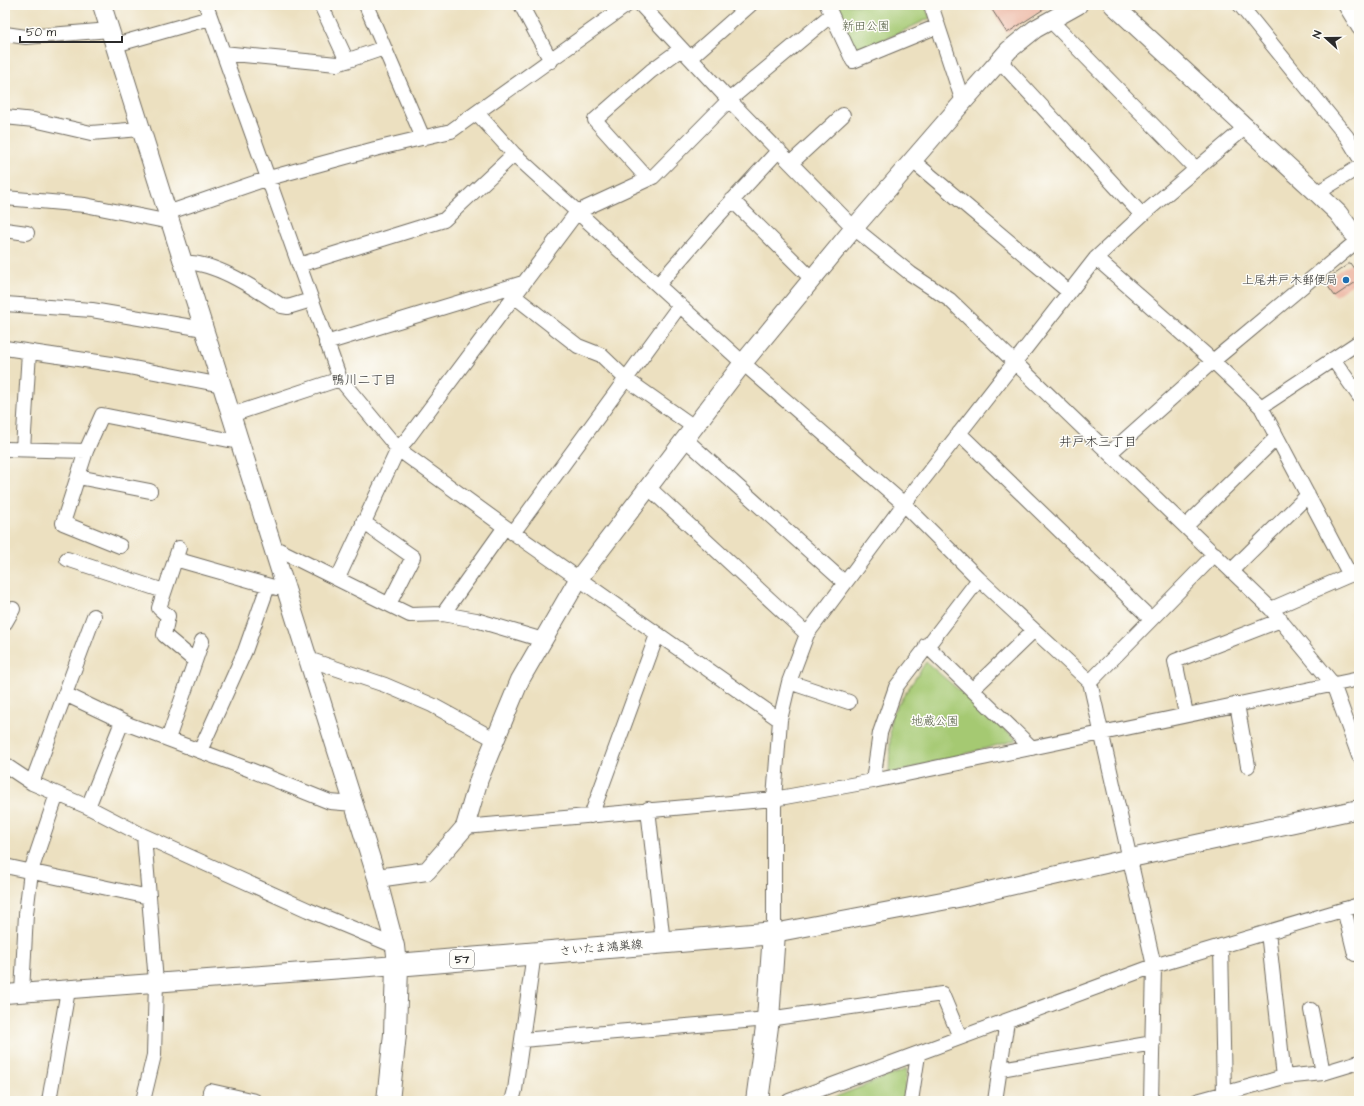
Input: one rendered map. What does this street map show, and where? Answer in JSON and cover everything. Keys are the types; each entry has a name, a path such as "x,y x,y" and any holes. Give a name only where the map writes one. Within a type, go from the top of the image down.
{"main road":[{"name":"さいたま鴻巣線","path":"396,955 534,953 774,933"},
{"path":"757,1101 768,1019 774,933"},
{"path":"388,1101 395,1034 396,955"}],"street":[{"path":"102,5 377,878 396,955"},
{"path":"321,5 347,61"},
{"path":"521,5 551,60"},
{"path":"5,198 85,205 169,217 269,178 451,131 627,5"},
{"path":"641,5 729,100 854,228 911,274 950,300 1015,360 1271,609 1333,684 1359,756"},
{"path":"648,179 595,120 651,70 685,53 750,5"},
{"path":"931,5 963,102"},
{"path":"377,878 427,871 465,827 479,779 520,680 579,578 743,362 854,228 1010,50 1035,29 1078,5"},
{"path":"1110,453 1213,361 1358,240 1338,213 1247,126 1113,5"},
{"path":"1240,5 1347,137 1359,157"},
{"path":"1345,5 1359,28"},
{"path":"370,6 384,48 423,138"},
{"path":"338,578 398,449 408,438 523,283 578,212 653,176 729,100 829,10 853,62 938,26"},
{"path":"5,34 26,37 112,38 208,12 269,178 326,343 340,379 398,449 509,530 780,720"},
{"path":"1050,20 1196,169"},
{"path":"223,53 337,64 384,48"},
{"path":"1000,61 1142,215"},
{"path":"477,113 514,154 743,362 904,504 980,579 1090,682 1131,858 1154,966 1151,1101"},
{"path":"791,163 843,115"},
{"path":"5,117 34,120 91,134 141,130"},
{"path":"1247,126 1142,215 1096,258 904,504 808,634 789,682 780,720 774,799 774,933 958,898 1131,858 1359,809"},
{"path":"658,285 732,200 779,150"},
{"path":"299,265 444,220 514,154"},
{"path":"913,161 1069,292"},
{"path":"1317,193 1359,167"},
{"path":"732,200 812,279"},
{"path":"5,230 27,233"},
{"path":"1096,258 1213,361 1261,407 1308,495 1355,573 1271,609"},
{"path":"183,263 194,262 242,280 282,306 288,307 311,300"},
{"path":"326,343 523,283"},
{"path":"514,296 578,346 601,354 626,379 689,433 845,583"},
{"path":"5,304 92,310 204,329"},
{"path":"443,614 626,379 680,305"},
{"path":"1261,407 1359,342"},
{"path":"5,348 118,365 222,385"},
{"path":"24,449 29,352"},
{"path":"1333,359 1359,396"},
{"path":"231,415 340,379"},
{"path":"120,546 63,523 86,451 102,415 240,442"},
{"path":"959,433 1151,619"},
{"path":"1186,526 1277,437"},
{"path":"5,449 86,451"},
{"path":"78,477 150,491"},
{"path":"648,487 808,634"},
{"path":"1232,570 1308,495"},
{"path":"363,522 413,557 389,604"},
{"path":"273,547 410,615 443,614 476,620 543,640"},
{"path":"195,661 164,635 168,616 159,608 177,554 268,586 286,590"},
{"path":"1090,682 1214,554"},
{"path":"67,559 164,591"},
{"path":"873,781 880,733 896,687 926,645 980,579"},
{"path":"200,751 246,651 268,586"},
{"path":"5,623 13,609"},
{"path":"32,784 94,616"},
{"path":"1186,714 1175,661 1281,620"},
{"path":"972,690 1034,630"},
{"path":"591,816 657,634"},
{"path":"168,739 202,641"},
{"path":"926,645 1032,748"},
{"path":"308,659 386,685 432,706 496,740"},
{"path":"465,827 774,799 873,781 1186,714 1359,679"},
{"path":"789,682 849,702"},
{"path":"65,694 122,722 330,802 354,804"},
{"path":"1237,704 1248,766"},
{"path":"88,807 122,722"},
{"path":"5,765 32,784 88,807 144,836 308,910 396,955"},
{"path":"57,794 31,871 14,994 156,982 396,955"},
{"path":"648,810 662,943"},
{"path":"143,1101 154,1054 156,982 144,836"},
{"path":"5,866 149,897"},
{"path":"789,1101 918,1055 960,1037 1154,966 1359,905"},
{"path":"1344,909 1355,954"},
{"path":"1268,932 1284,1077"},
{"path":"1221,946 1224,1093"},
{"path":"512,1101 515,1090 534,953"},
{"path":"49,1101 68,990"},
{"path":"522,1040 768,1019 942,994 960,1037"},
{"path":"1311,1010 1323,1073"},
{"path":"995,1101 1007,1021"},
{"path":"1001,1069 1153,1043"},
{"path":"911,1101 918,1055"},
{"path":"1197,1101 1284,1077 1323,1073 1359,1062"},
{"path":"210,1091 255,1101"}],"green space":[{"name":"新田公園","path":"833,5 925,5 930,18 855,54"},
{"name":"地蔵公園","path":"926,662 1017,740 889,774 891,715"},
{"path":"907,1069 903,1101 825,1101"}],"building":[{"path":"989,5 1050,5 1007,33"},
{"path":"1350,263 1359,276 1359,280 1335,296 1324,281"}],"place":[{"name":"上尾井戸木郵便局","path":"1346,280"}],"district":[{"name":"鴨川二丁目","path":"364,380"},
{"name":"井戸木三丁目","path":"1098,442"}]}
